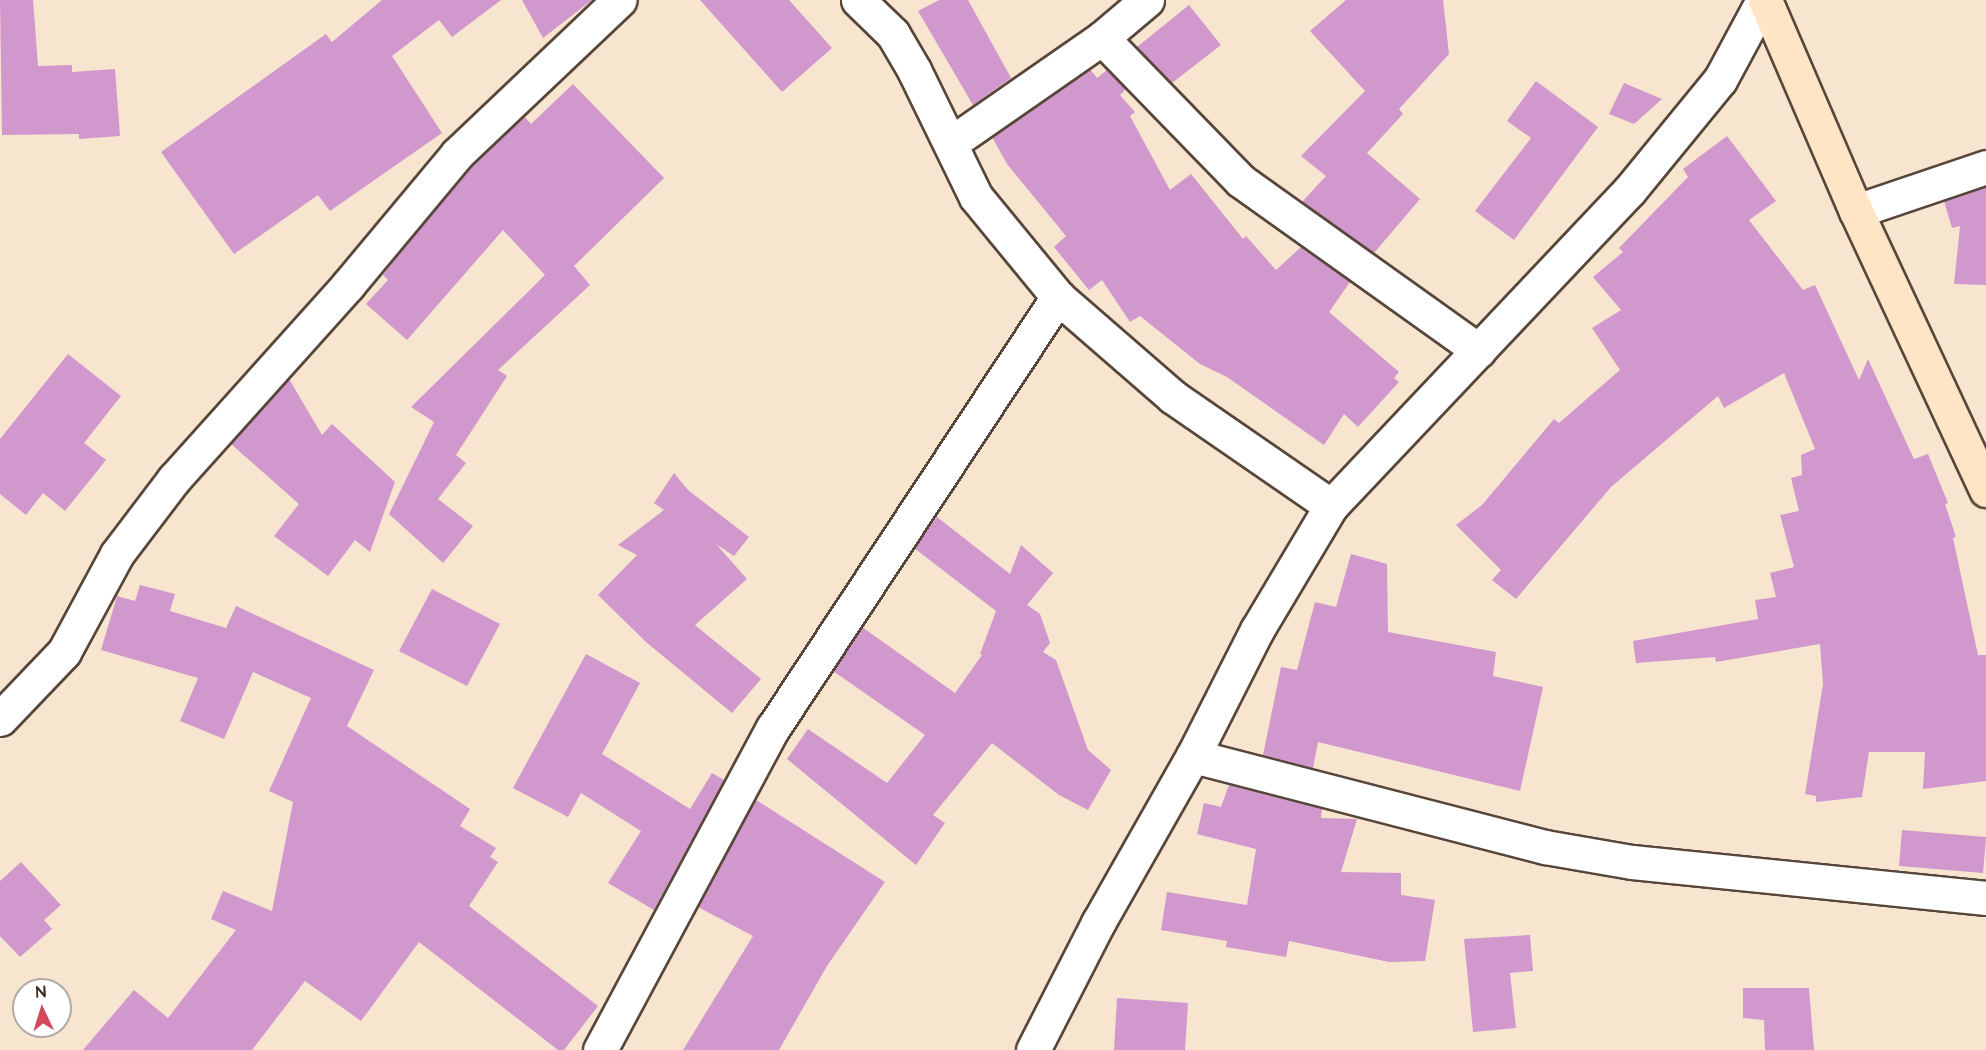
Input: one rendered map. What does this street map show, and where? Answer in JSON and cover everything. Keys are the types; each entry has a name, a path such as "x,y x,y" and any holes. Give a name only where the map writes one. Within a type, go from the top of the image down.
{"street":[{"path":"0,720 63,652 117,554 174,479 348,285 456,154 619,0"},
{"path":"858,0 893,34 951,143 976,197 1058,297 1173,397 1331,506"},
{"path":"951,143 1102,38 1147,0"},
{"path":"1764,0 1856,211 1986,490"},
{"path":"1033,1050 1098,923 1193,756 1257,630 1331,506 1629,191 1712,90 1764,0"},
{"path":"1102,38 1241,181 1479,351"},
{"path":"1856,211 1986,166"},
{"path":"600,1050 773,728 1058,297"},
{"path":"1193,756 1545,847 1632,862 1986,898"}],"building":[{"path":"0,0 33,0 38,66 72,65 72,72 115,69 120,136 79,139 79,134 2,135"},
{"path":"382,0 501,0 452,37 439,20 392,56 442,133 330,211 318,195 234,254 161,152 326,34 332,42"},
{"path":"522,0 592,0 543,38"},
{"path":"700,0 789,0 832,48 782,92"},
{"path":"939,0 968,0 1011,78 973,105 918,11"},
{"path":"1346,0 1443,0 1449,54 1399,109 1403,114 1367,153 1420,199 1374,253 1302,202 1326,176 1301,156 1365,91 1310,31"},
{"path":"1189,5 1221,45 1172,83 1137,47"},
{"path":"1090,69 1097,78 1107,70 1126,89 1120,95 1135,112 1130,116 1170,190 1191,174 1243,239 1246,236 1276,270 1301,247 1350,282 1329,312 1399,372 1394,378 1399,382 1358,427 1344,414 1324,445 1227,377 1200,364 1140,316 1130,322 1102,280 1089,290 1054,247 1066,236 1007,164 992,137"},
{"path":"1536,81 1598,127 1514,240 1475,211 1531,138 1507,121"},
{"path":"1624,83 1662,99 1634,124 1609,114"},
{"path":"573,84 664,178 574,266 590,285 498,370 507,376 456,455 466,463 438,499 473,526 443,563 389,514 434,422 411,407 545,275 503,230 407,340 366,304 388,280 383,275 471,167 524,116 531,124"},
{"path":"1727,136 1776,201 1749,220 1803,290 1815,285 1859,380 1868,359 1914,459 1928,454 1948,503 1945,504 1956,537 1953,538 1978,655 1986,655 1986,781 1923,789 1925,752 1869,752 1862,797 1816,802 1816,796 1805,794 1823,684 1820,644 1716,662 1715,657 1636,663 1633,641 1758,619 1755,600 1776,597 1770,573 1794,567 1780,515 1799,511 1791,478 1802,475 1801,455 1815,449 1784,373 1724,408 1718,396 1611,487 1516,599 1492,580 1501,570 1456,525 1482,505 1554,419 1559,423 1620,370 1592,328 1621,310 1593,277 1623,252 1619,248 1688,177 1683,169"},
{"path":"1986,187 1986,285 1954,284 1960,226 1952,228 1944,201"},
{"path":"68,354 121,396 84,443 106,460 65,511 43,493 26,515 0,494 0,439"},
{"path":"289,379 322,435 332,424 395,482 370,552 355,540 328,576 274,536 299,504 231,444"},
{"path":"674,473 688,490 749,537 734,556 716,544 747,579 695,625 761,679 732,713 646,642 598,595 637,555 618,545 664,510 654,503"},
{"path":"937,517 1010,574 1021,545 1053,573 1027,605 1040,614 1050,643 1043,652 1056,660 1088,750 1111,770 1088,810 1059,795 992,743 933,815 945,823 916,865 787,759 808,729 887,783 925,735 833,671 862,627 955,693 982,655 980,654 996,611 914,548"},
{"path":"1351,554 1387,564 1388,632 1496,652 1493,676 1543,687 1520,791 1318,742 1313,768 1263,755 1281,667 1297,670 1315,602 1336,607"},
{"path":"140,585 175,594 170,611 226,628 236,606 374,670 347,726 470,809 460,826 496,848 490,857 498,862 469,906 598,1006 564,1050 558,1050 419,942 361,1021 305,981 252,1050 83,1050 134,990 168,1018 236,930 211,919 223,891 272,911 293,802 269,791 311,698 253,672 224,739 180,721 198,678 101,650 117,596 135,601"},
{"path":"432,589 500,624 467,686 399,651"},
{"path":"586,654 640,683 602,754 690,809 712,773 724,780 654,910 608,883 641,831 581,793 568,817 513,788"},
{"path":"1229,785 1322,809 1321,818 1357,819 1341,872 1401,873 1401,895 1435,900 1425,961 1389,962 1289,941 1286,957 1226,947 1227,941 1161,930 1167,892 1247,905 1256,849 1197,834 1204,803 1221,807"},
{"path":"756,800 885,882 827,966 779,1050 683,1050 753,936 698,907"},
{"path":"1902,830 1986,837 1983,873 1899,866"},
{"path":"21,862 61,905 44,920 52,929 20,957 0,936 0,881"},
{"path":"1530,935 1533,971 1510,973 1516,1028 1473,1032 1464,939"},
{"path":"1743,988 1809,988 1814,1050 1765,1050 1764,1020 1743,1018"},
{"path":"1117,998 1188,1003 1185,1050 1114,1050"}]}
